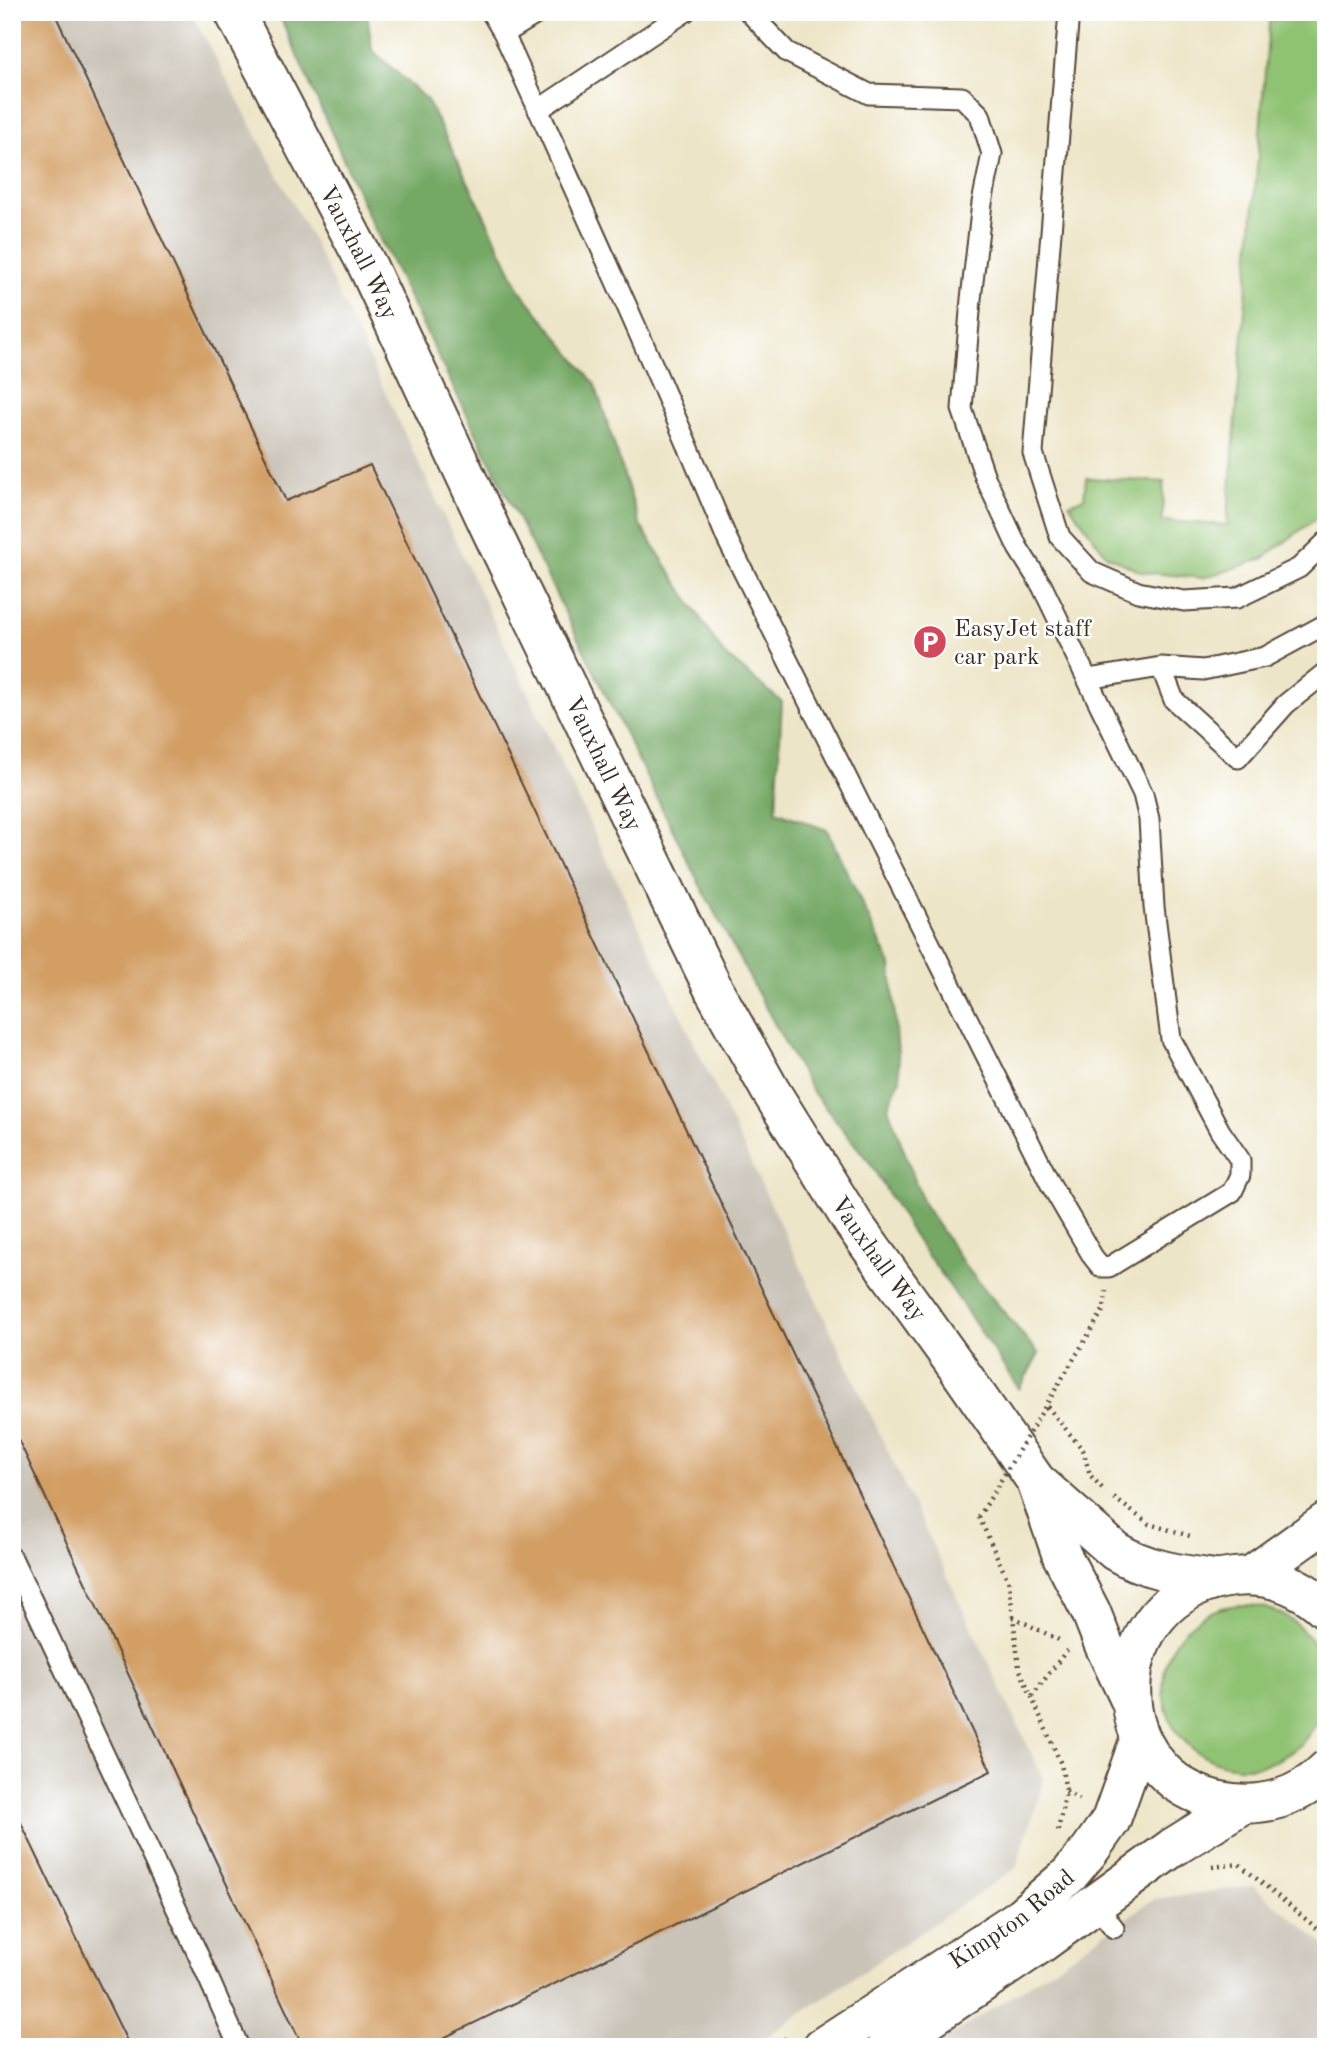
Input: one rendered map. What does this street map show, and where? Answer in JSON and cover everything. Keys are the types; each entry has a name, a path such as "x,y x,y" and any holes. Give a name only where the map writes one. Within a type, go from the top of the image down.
{"main road":[{"name":"Vauxhall Way","path":"234,12 368,267 497,542 715,990 770,1090 853,1223 1036,1481 1115,1551 1166,1572 1214,1579"},
{"name":"Vauxhall Way","path":"1036,1481 1062,1556 1091,1612 1130,1700"},
{"path":"1252,1575 1326,1521"},
{"path":"1326,1609 1311,1595 1283,1581 1252,1575 1214,1579 1185,1592 1160,1612 1142,1638 1132,1668 1130,1700 1140,1738 1157,1765 1181,1786 1210,1800 1241,1805 1282,1799 1315,1782 1326,1770"},
{"name":"Kimpton Road","path":"822,2047 1017,1920 1069,1875 1111,1820 1140,1738"},
{"path":"1282,1799 1326,1807"},
{"name":"Kimpton Road","path":"887,2047 929,2035 1044,1942 1104,1916 1172,1848 1241,1805"}],"lane":[{"path":"491,12 504,34 727,539 1051,1185 1093,1257 1101,1267 1109,1267 1232,1192 1240,1175 1240,1160 1220,1131 1171,1039 1154,907 1149,819 1143,794 1042,586 1018,548 990,489 962,409 982,203 992,154 980,116 962,97 869,94 787,52 749,12"},
{"path":"504,34 540,12"},
{"path":"538,110 685,12"},
{"path":"1069,12 1033,453 1060,537 1092,572 1138,592 1184,601 1237,598 1299,568 1326,542"},
{"path":"1088,679 1161,667 1203,670 1265,657 1326,624"},
{"path":"1161,667 1174,700 1238,758 1286,704 1326,671"},
{"path":"12,1558 239,2047"}],"path":[{"path":"1066,1791 1061,1764 1019,1668 1009,1583 979,1517 1104,1308 1109,1267"},
{"path":"1046,1405 1083,1450 1090,1475 1104,1489"},
{"path":"1111,1496 1149,1524 1199,1539"},
{"path":"1013,1616 1070,1645 1032,1696"},
{"path":"1239,1864 1326,1936"}],"shaded area":[{"path":"12,12 191,12 317,249 1044,1780 1016,1868 751,2047 12,2047"},
{"path":"1253,1886 1326,1946 1326,2047 934,2047 1154,1899"}],"green space":[{"path":"278,12 365,12 372,50 427,100 520,290 595,384 640,525 723,653 782,702 776,811 827,830 891,965 900,1080 888,1107 924,1205 966,1267 1039,1354 1019,1389 916,1240 870,1163 811,1090 763,1003 700,885 369,217"},
{"path":"1270,12 1326,12 1326,511 1262,559 1203,578 1141,572 1106,555 1069,504 1084,498 1086,478 1164,482 1162,521 1227,525"},
{"path":"1244,1605 1275,1611 1301,1629 1319,1655 1325,1686 1319,1717 1301,1743 1275,1761 1244,1767 1213,1761 1187,1743 1169,1717 1163,1686 1169,1655 1187,1629 1213,1611"}],"building":[{"path":"12,12 54,12 286,501 370,465 991,1771 425,2047 303,2047 12,1426"},
{"path":"12,1804 75,1935 130,2047 12,2047"}],"place":[{"name":"EasyJet staff car park","path":"930,642"}]}
